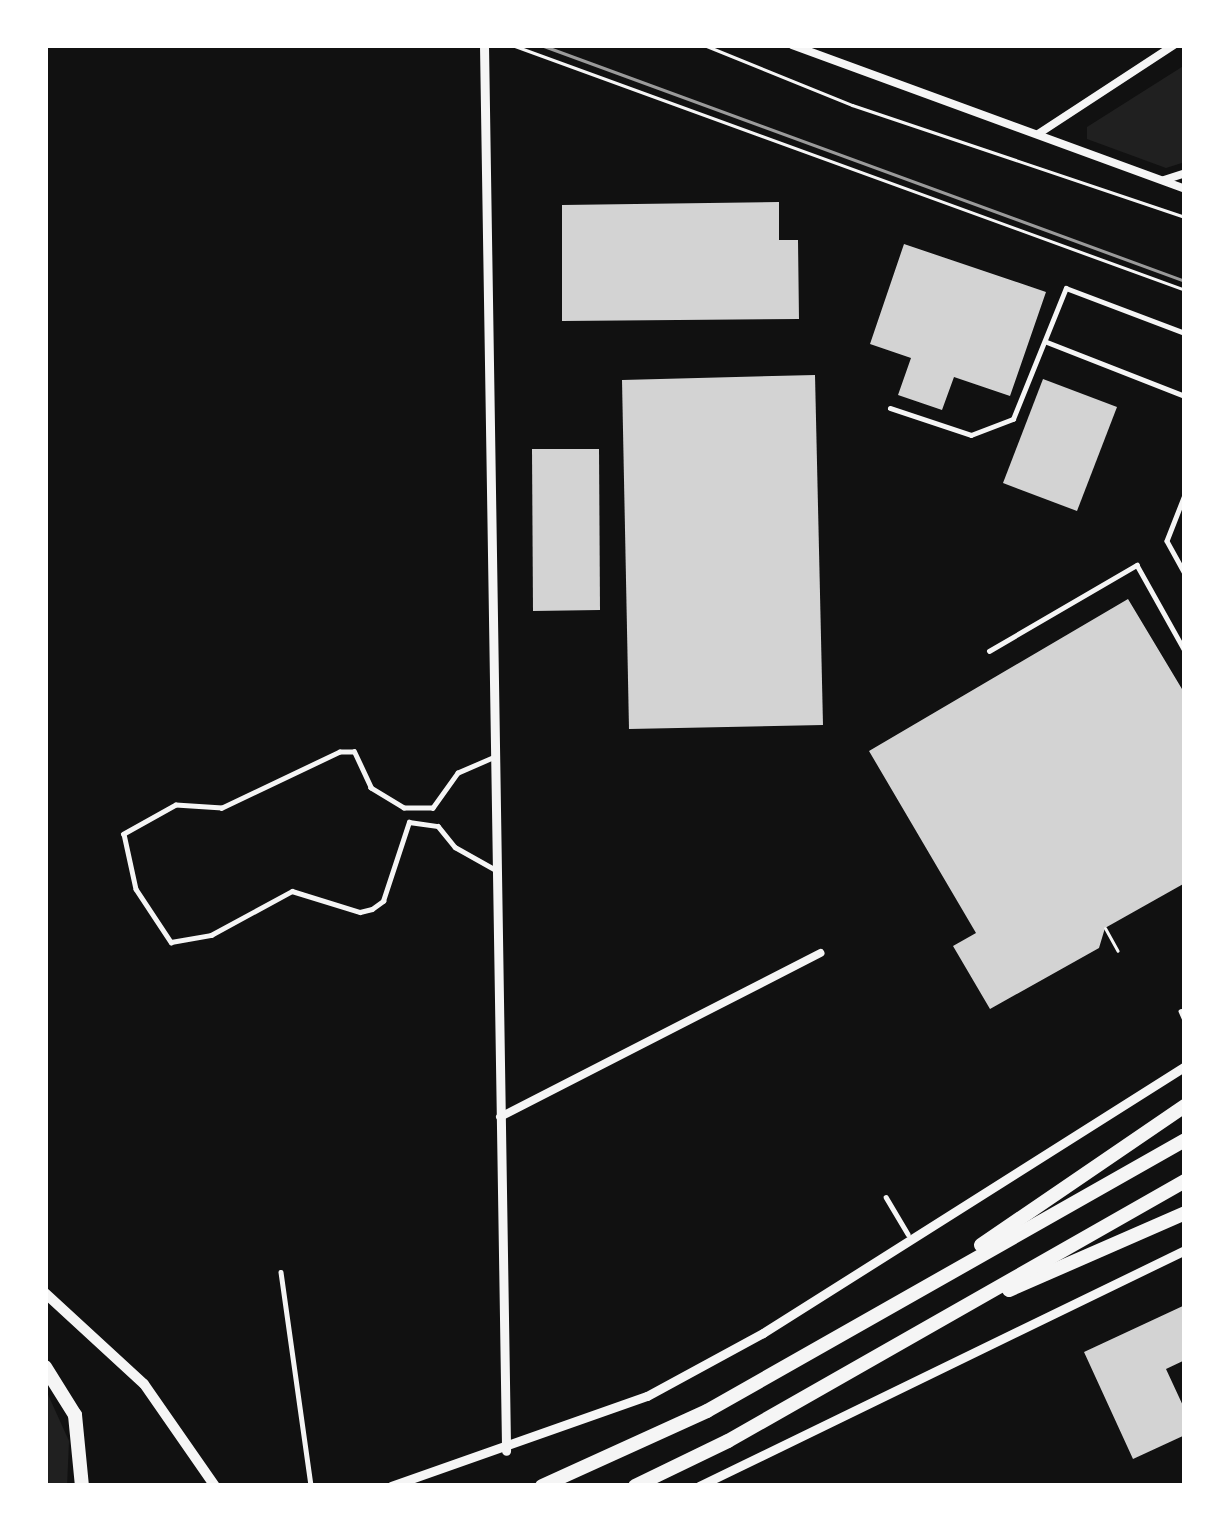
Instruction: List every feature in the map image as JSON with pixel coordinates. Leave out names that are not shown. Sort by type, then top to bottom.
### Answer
[{"type":"highway","points":[[930,1282],[1185,1106]]},
{"type":"highway","points":[[542,1486],[707,1411],[1185,1140]]},
{"type":"highway","points":[[635,1486],[949,1316],[1185,1180]]},
{"type":"highway","points":[[949,1316],[1185,1213]]},
{"type":"highway","points":[[45,1367],[75,1415],[82,1486]]},
{"type":"main road","points":[[45,1293],[130,1367],[215,1486]]},
{"type":"street","points":[[484,45],[506,1451]]},
{"type":"street","points":[[792,45],[1185,189]]},
{"type":"street","points":[[827,58],[832,45]]},
{"type":"street","points":[[1037,135],[1174,45]]},
{"type":"street","points":[[1161,180],[1185,173]]},
{"type":"street","points":[[500,1117],[820,953]]},
{"type":"street","points":[[391,1486],[506,1451],[647,1396],[763,1333],[908,1234],[1185,1066]]},
{"type":"street","points":[[699,1486],[1185,1250]]},
{"type":"lane","points":[[890,408],[970,435],[1013,418],[1066,288],[1185,333]]},
{"type":"lane","points":[[1047,342],[1185,396]]},
{"type":"lane","points":[[1185,495],[1167,541],[1185,573]]},
{"type":"lane","points":[[989,650],[1137,565],[1185,651]]},
{"type":"lane","points":[[495,757],[458,773],[434,808],[404,808],[371,788],[354,752],[340,752],[222,808],[176,805],[124,834],[136,889],[171,941],[211,934],[292,891],[360,912],[372,909],[383,901],[410,822],[438,826],[455,847],[496,870]]},
{"type":"lane","points":[[1180,1011],[1185,1020]]},
{"type":"lane","points":[[886,1197],[908,1234]]},
{"type":"lane","points":[[281,1272],[311,1486]]},
{"type":"path","points":[[512,45],[1185,290]]},
{"type":"path","points":[[704,45],[852,105],[1185,217]]},
{"type":"path","points":[[1105,928],[1118,951]]},
{"type":"shaded area","points":[[1185,65],[1185,162],[1166,168],[1087,139],[1087,127]]},
{"type":"shaded area","points":[[45,1388],[69,1441],[67,1486],[45,1486]]},
{"type":"building","points":[[779,202],[779,240],[798,240],[799,319],[562,321],[562,205]]},
{"type":"building","points":[[904,244],[1046,292],[1010,396],[954,377],[942,410],[898,395],[911,358],[870,344]]},
{"type":"building","points":[[815,375],[823,725],[629,729],[622,380]]},
{"type":"building","points":[[1043,379],[1117,407],[1077,511],[1003,483]]},
{"type":"building","points":[[532,449],[599,449],[600,610],[533,611]]},
{"type":"building","points":[[1128,599],[1185,694],[1185,883],[1105,928],[1099,948],[990,1009],[953,946],[976,933],[869,751]]},
{"type":"building","points":[[1185,1305],[1185,1360],[1166,1369],[1185,1410],[1185,1435],[1133,1459],[1084,1352]]},
{"type":"tram line","points":[[541,45],[1185,281]]}]
